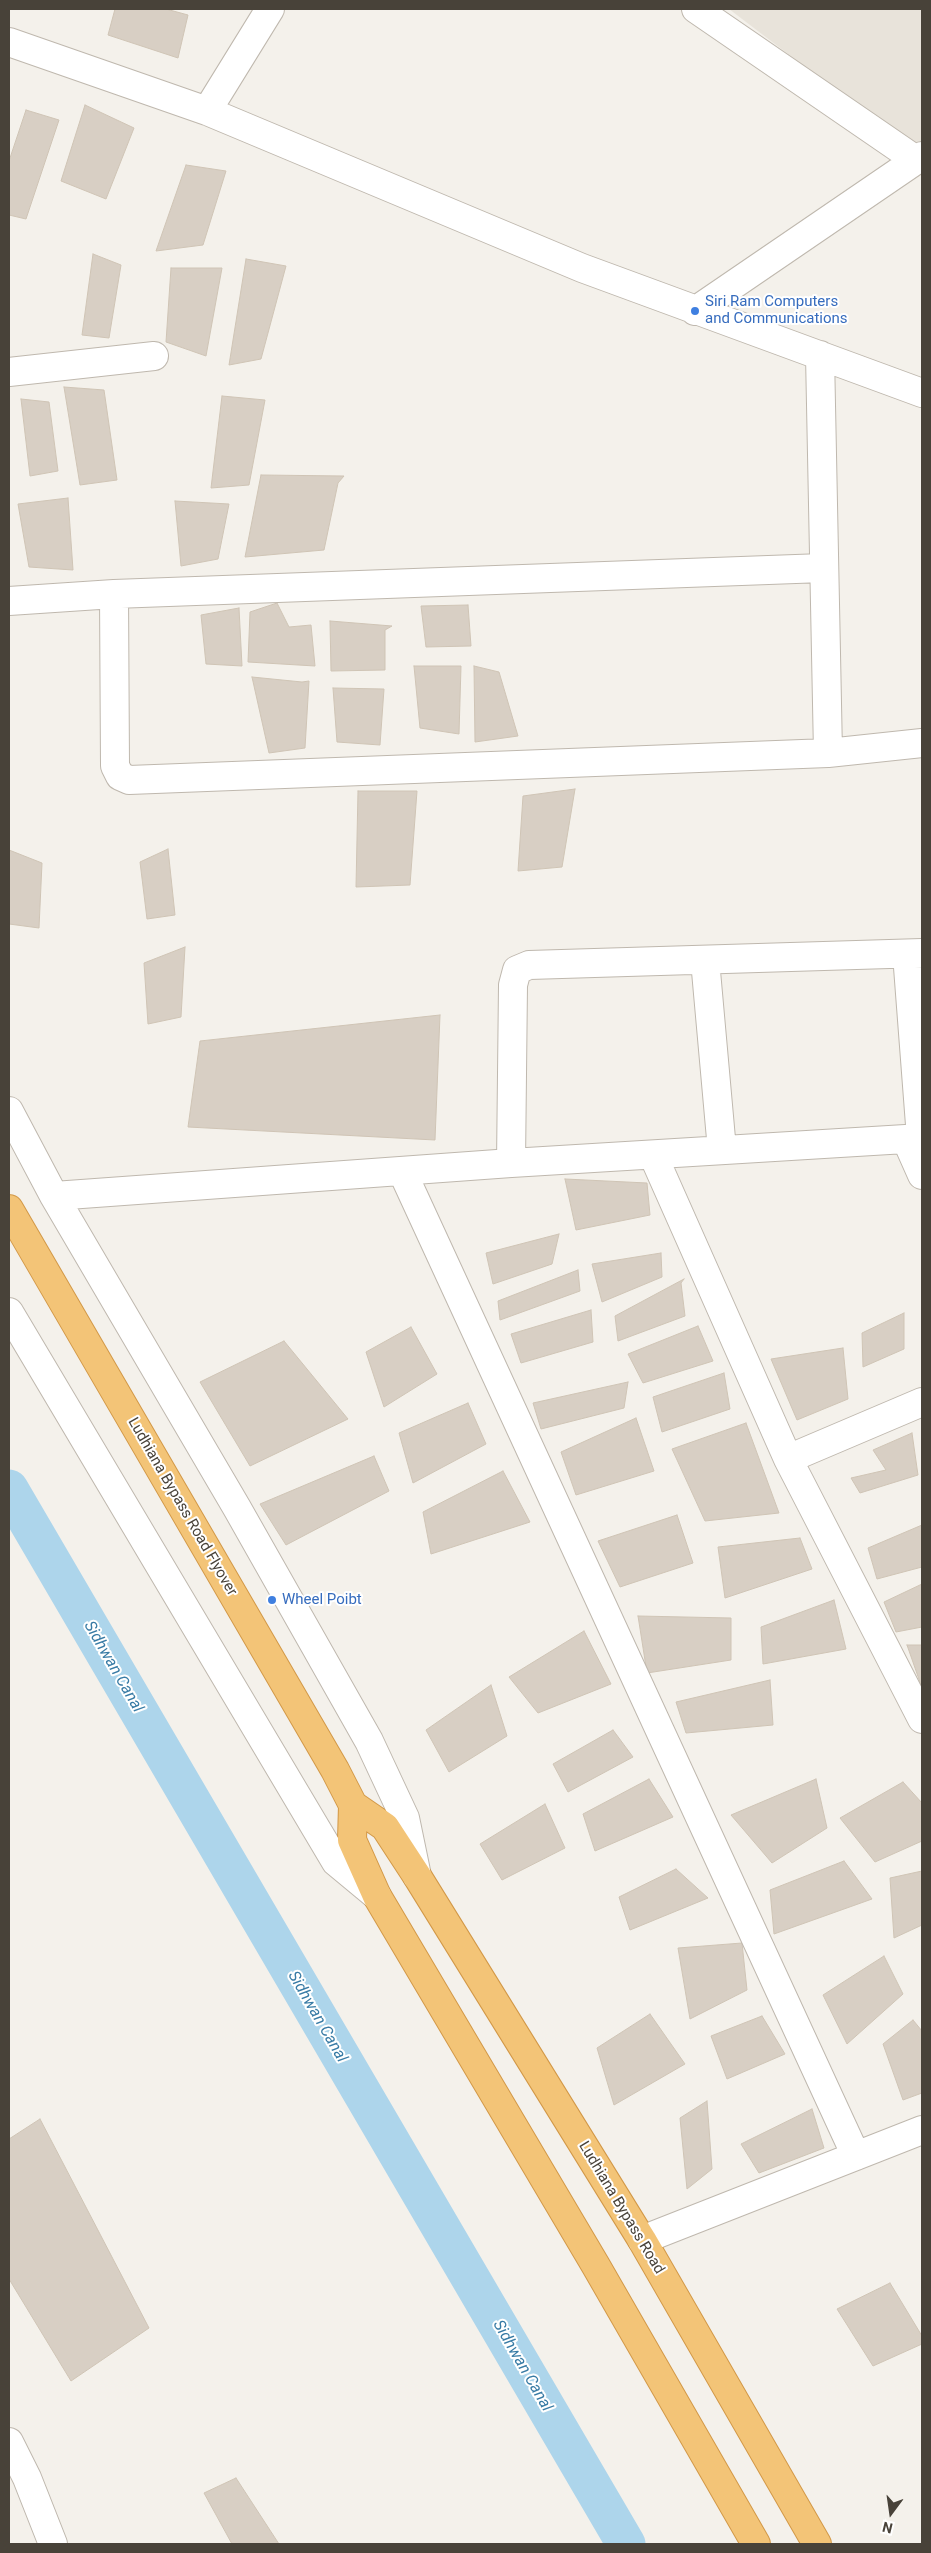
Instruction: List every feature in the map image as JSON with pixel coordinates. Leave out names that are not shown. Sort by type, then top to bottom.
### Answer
[{"type":"highway","name":"Ludhiana Bypass Road Flyover","points":[[9,1209],[335,1770],[353,1805],[385,1827],[417,1876]]},
{"type":"highway","name":"Ludhiana Bypass Road Flyover","points":[[353,1805],[352,1840],[377,1896]]},
{"type":"highway","name":"Ludhiana Bypass Road","points":[[417,1876],[642,2240],[817,2544]]},
{"type":"highway","points":[[377,1896],[596,2266],[756,2544]]},
{"type":"street","points":[[207,110],[270,9]]},
{"type":"street","points":[[695,312],[919,158],[696,9]]},
{"type":"street","points":[[9,42],[207,110],[573,264],[695,312],[820,355],[922,393]]},
{"type":"street","points":[[820,355],[828,753]]},
{"type":"street","points":[[9,372],[154,356]]},
{"type":"street","points":[[9,601],[114,594],[823,568]]},
{"type":"street","points":[[114,594],[115,766],[120,776],[129,780],[828,753],[922,743]]},
{"type":"street","points":[[511,1163],[513,985],[517,970],[529,965],[914,954],[916,1138],[922,1175]]},
{"type":"street","points":[[705,960],[722,1150]]},
{"type":"street","points":[[9,1111],[54,1196],[238,1508],[369,1741],[406,1818],[417,1876]]},
{"type":"street","points":[[54,1196],[511,1163],[916,1138]]},
{"type":"street","points":[[654,1155],[788,1459],[922,1719]]},
{"type":"street","points":[[402,1171],[856,2156]]},
{"type":"street","points":[[9,1312],[336,1862],[377,1896]]},
{"type":"street","points":[[788,1459],[922,1402]]},
{"type":"street","points":[[642,2240],[922,2130]]},
{"type":"street","points":[[9,2442],[27,2478],[53,2544]]},
{"type":"shaded area","points":[[729,9],[922,9],[922,156]]},
{"type":"building","points":[[115,9],[166,9],[188,15],[178,58],[108,35]]},
{"type":"building","points":[[85,105],[134,128],[106,199],[61,181]]},
{"type":"building","points":[[26,110],[59,120],[26,219],[9,215],[9,161]]},
{"type":"building","points":[[186,165],[226,171],[203,245],[156,251]]},
{"type":"building","points":[[93,254],[121,265],[109,338],[82,335]]},
{"type":"building","points":[[246,259],[286,266],[261,359],[229,365]]},
{"type":"building","points":[[171,268],[222,268],[206,356],[166,342]]},
{"type":"building","points":[[64,387],[104,390],[117,480],[80,485]]},
{"type":"building","points":[[222,396],[265,400],[249,485],[211,488]]},
{"type":"building","points":[[21,399],[49,402],[58,471],[30,476]]},
{"type":"building","points":[[261,475],[344,476],[338,483],[324,550],[245,557]]},
{"type":"building","points":[[68,498],[73,570],[29,567],[18,504]]},
{"type":"building","points":[[175,501],[229,504],[218,559],[181,566]]},
{"type":"building","points":[[277,603],[289,627],[311,625],[315,666],[248,662],[250,612]]},
{"type":"building","points":[[468,605],[471,646],[426,647],[421,606]]},
{"type":"building","points":[[239,608],[242,666],[206,664],[201,615]]},
{"type":"building","points":[[330,621],[392,626],[385,630],[385,670],[331,671]]},
{"type":"building","points":[[414,666],[461,666],[459,734],[420,728]]},
{"type":"building","points":[[474,666],[499,672],[518,736],[475,742]]},
{"type":"building","points":[[252,677],[309,681],[305,748],[269,753]]},
{"type":"building","points":[[333,688],[384,689],[380,745],[337,742]]},
{"type":"building","points":[[575,789],[562,867],[518,871],[523,796]]},
{"type":"building","points":[[358,791],[417,791],[410,885],[356,887]]},
{"type":"building","points":[[168,849],[175,915],[147,919],[140,862]]},
{"type":"building","points":[[9,850],[42,863],[39,928],[9,924]]},
{"type":"building","points":[[185,947],[181,1017],[148,1024],[144,963]]},
{"type":"building","points":[[440,1015],[435,1140],[188,1127],[200,1041]]},
{"type":"building","points":[[565,1179],[647,1183],[650,1215],[576,1230]]},
{"type":"building","points":[[559,1234],[552,1264],[493,1284],[486,1253]]},
{"type":"building","points":[[661,1253],[662,1277],[602,1302],[592,1264]]},
{"type":"building","points":[[578,1270],[580,1291],[500,1320],[498,1301]]},
{"type":"building","points":[[684,1279],[681,1283],[685,1316],[618,1341],[615,1316]]},
{"type":"building","points":[[591,1310],[593,1342],[521,1363],[511,1334]]},
{"type":"building","points":[[904,1313],[904,1349],[863,1367],[862,1333]]},
{"type":"building","points":[[698,1326],[713,1361],[643,1383],[628,1354]]},
{"type":"building","points":[[411,1327],[437,1374],[384,1407],[366,1352]]},
{"type":"building","points":[[284,1341],[348,1419],[250,1466],[200,1382]]},
{"type":"building","points":[[843,1348],[848,1399],[797,1420],[771,1359]]},
{"type":"building","points":[[724,1373],[730,1409],[662,1432],[653,1397]]},
{"type":"building","points":[[628,1382],[624,1408],[541,1429],[533,1403]]},
{"type":"building","points":[[468,1403],[486,1444],[413,1483],[399,1433]]},
{"type":"building","points":[[636,1418],[654,1471],[576,1495],[561,1452]]},
{"type":"building","points":[[746,1423],[779,1513],[705,1521],[672,1449]]},
{"type":"building","points":[[912,1433],[918,1475],[860,1493],[851,1478],[886,1470],[873,1450]]},
{"type":"building","points":[[374,1456],[389,1491],[286,1545],[260,1504]]},
{"type":"building","points":[[503,1471],[530,1522],[431,1554],[423,1512]]},
{"type":"building","points":[[677,1515],[693,1563],[620,1587],[598,1541]]},
{"type":"building","points":[[922,1525],[922,1567],[877,1579],[868,1548]]},
{"type":"building","points":[[800,1538],[812,1569],[725,1598],[718,1547]]},
{"type":"building","points":[[922,1584],[922,1627],[896,1632],[884,1602]]},
{"type":"building","points":[[834,1600],[846,1649],[763,1664],[761,1627]]},
{"type":"building","points":[[638,1616],[731,1618],[731,1660],[647,1673]]},
{"type":"building","points":[[584,1631],[611,1684],[538,1713],[509,1677]]},
{"type":"building","points":[[907,1645],[922,1645],[922,1688]]},
{"type":"building","points":[[770,1680],[773,1725],[686,1733],[676,1702]]},
{"type":"building","points":[[491,1685],[507,1736],[449,1772],[426,1730]]},
{"type":"building","points":[[613,1730],[633,1757],[568,1792],[553,1764]]},
{"type":"building","points":[[649,1779],[673,1817],[595,1851],[583,1814]]},
{"type":"building","points":[[816,1779],[827,1828],[772,1863],[731,1815]]},
{"type":"building","points":[[903,1782],[922,1803],[922,1841],[875,1862],[840,1818]]},
{"type":"building","points":[[545,1804],[565,1848],[502,1880],[480,1844]]},
{"type":"building","points":[[844,1861],[872,1899],[774,1934],[770,1890]]},
{"type":"building","points":[[676,1869],[708,1898],[630,1930],[619,1897]]},
{"type":"building","points":[[922,1871],[922,1925],[894,1938],[890,1878]]},
{"type":"building","points":[[742,1943],[747,1990],[690,2019],[678,1948]]},
{"type":"building","points":[[884,1956],[903,1994],[847,2044],[823,1995]]},
{"type":"building","points":[[650,2014],[685,2064],[614,2105],[597,2048]]},
{"type":"building","points":[[762,2016],[785,2054],[727,2079],[711,2036]]},
{"type":"building","points":[[913,2020],[922,2031],[922,2093],[903,2100],[883,2044]]},
{"type":"building","points":[[707,2101],[712,2169],[687,2189],[680,2118]]},
{"type":"building","points":[[812,2109],[824,2148],[759,2173],[741,2144]]},
{"type":"building","points":[[40,2119],[149,2328],[71,2381],[9,2279],[9,2139]]},
{"type":"building","points":[[890,2283],[922,2336],[922,2344],[873,2366],[837,2309]]},
{"type":"building","points":[[236,2478],[279,2544],[232,2544],[204,2493]]},
{"type":"waterway","name":"Sidhwan Canal","points":[[9,1489],[626,2544]]},
{"type":"place","name":"Siri Ram Computers and Communications","points":[[695,311]]},
{"type":"place","name":"Wheel Poibt","points":[[272,1600]]}]
